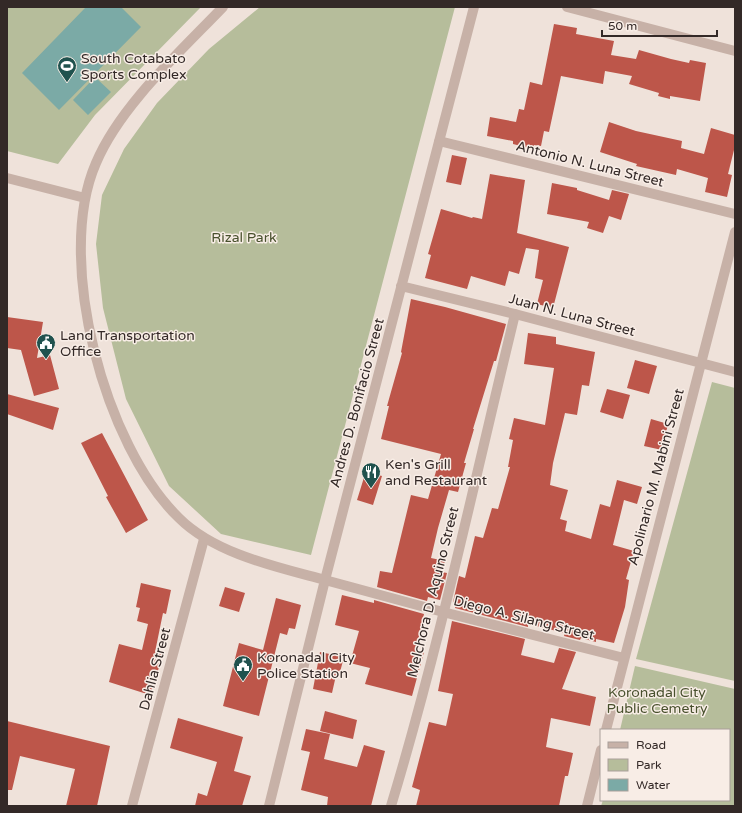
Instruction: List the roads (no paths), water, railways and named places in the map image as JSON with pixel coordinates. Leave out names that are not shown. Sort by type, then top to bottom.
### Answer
[{"type":"street","name":"Diego A. Silang Street","points":[[223,7],[146,89],[116,127],[96,162],[84,198],[80,241],[83,290],[94,349],[116,419],[135,459],[157,493],[179,519],[204,539],[246,556],[325,580],[624,658]]},
{"type":"street","name":"Andres D. Bonifacio Street","points":[[269,806],[325,580],[474,7]]},
{"type":"street","points":[[568,7],[735,51]]},
{"type":"street","name":"Antonio N. Luna Street","points":[[439,141],[735,214]]},
{"type":"street","points":[[7,178],[84,198]]},
{"type":"street","name":"Apolinario M. Mabini Street","points":[[606,729],[735,232]]},
{"type":"street","name":"Juan N. Luna Street","points":[[401,286],[735,372]]},
{"type":"street","name":"Melchora D. Aquino Street","points":[[391,806],[408,748],[443,612],[514,314]]},
{"type":"street","name":"Dahlia Street","points":[[132,806],[204,539]]},
{"type":"street","points":[[587,806],[600,754]]},
{"type":"water","points":[[86,7],[121,7],[141,27],[59,110],[22,73]]},
{"type":"water","points":[[95,77],[111,92],[88,115],[73,100]]},
{"type":"place","name":"South Cotabato Sports Complex","points":[[67,83]]},
{"type":"place","name":"Land Transportation Office","points":[[46,360]]},
{"type":"place","name":"Ken's Grill and Restaurant","points":[[371,489]]},
{"type":"place","name":"Koronadal City Police Station","points":[[243,682]]},
{"type":"park label","name":"Rizal Park","points":[[244,237]]},
{"type":"park label","name":"Koronadal City Public Cemetry","points":[[657,700]]}]
